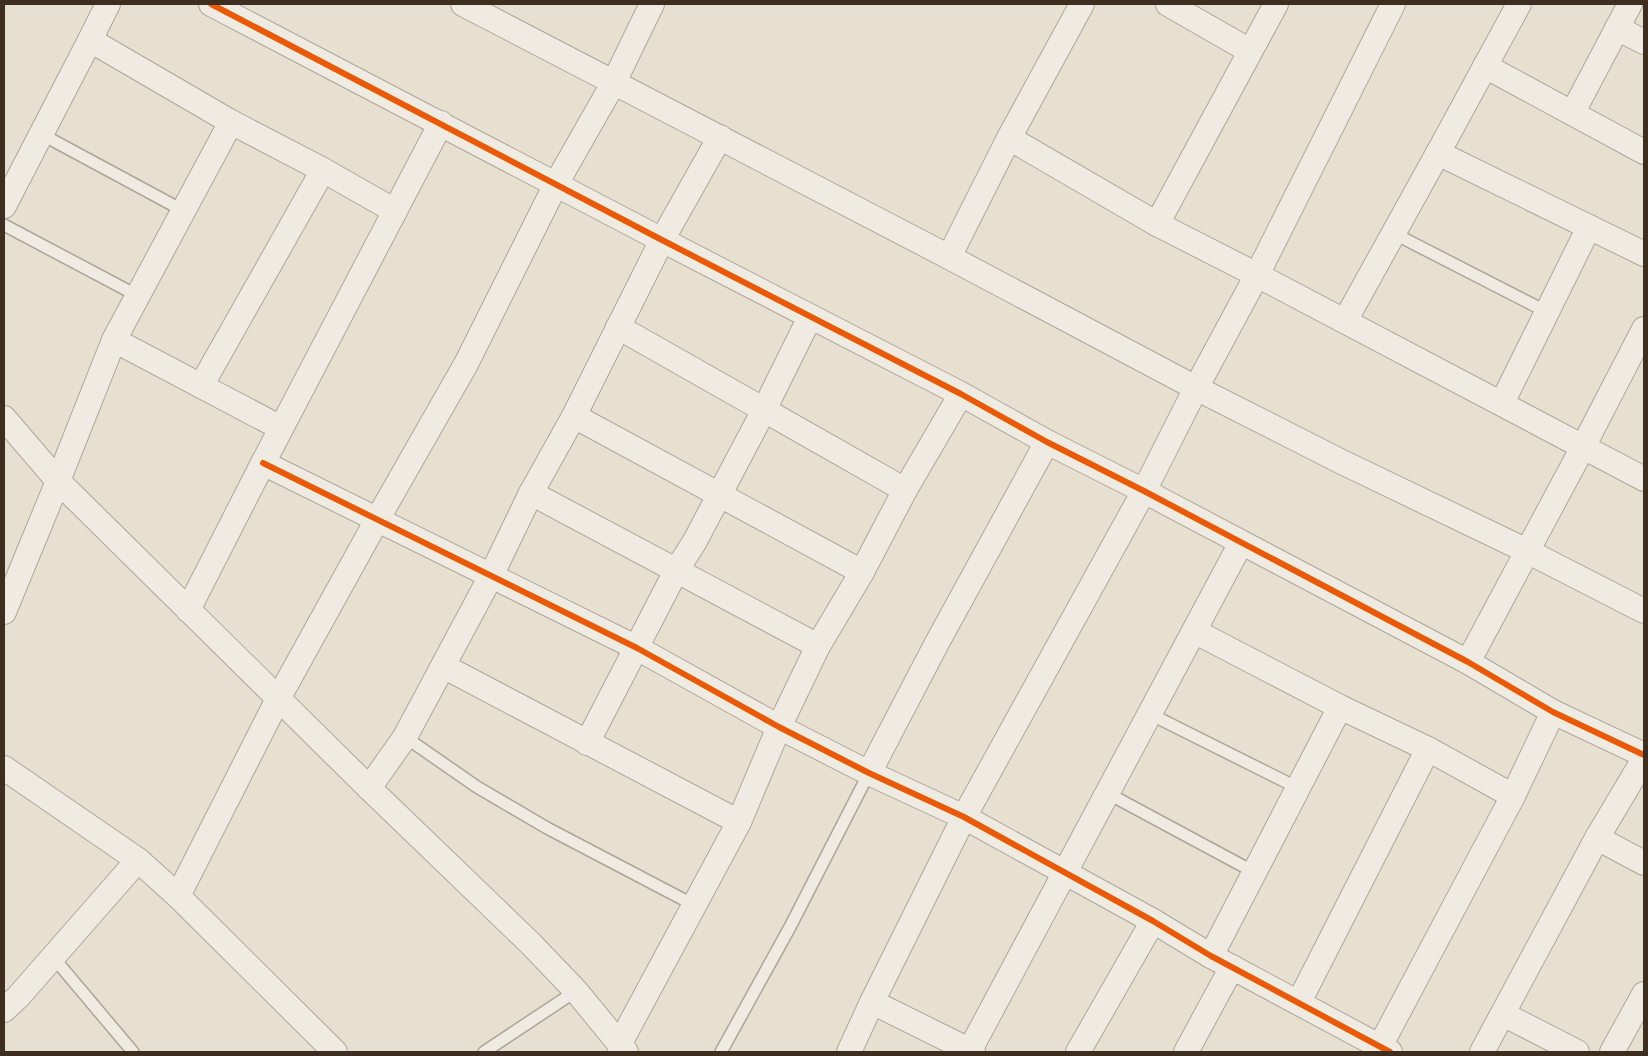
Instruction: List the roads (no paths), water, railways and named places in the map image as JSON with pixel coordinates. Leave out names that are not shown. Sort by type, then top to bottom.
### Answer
[{"type":"street","points":[[4,206],[108,4]]},
{"type":"street","points":[[211,4],[961,394],[1047,442],[1468,662],[1553,712],[1644,757],[1597,838],[1482,1052]]},
{"type":"street","points":[[463,4],[1196,388],[1342,462],[1527,550],[1644,611]]},
{"type":"street","points":[[178,896],[278,699],[466,364],[556,184],[614,82],[652,4]]},
{"type":"street","points":[[949,257],[1008,138],[1082,4]]},
{"type":"street","points":[[1168,4],[1250,51]]},
{"type":"street","points":[[1157,224],[1276,4]]},
{"type":"street","points":[[848,1052],[964,817],[1144,491],[1393,4]]},
{"type":"street","points":[[1345,321],[1519,4]]},
{"type":"street","points":[[1574,112],[1630,4]]},
{"type":"street","points":[[1617,28],[1644,42]]},
{"type":"street","points":[[90,40],[231,122],[323,170],[395,211]]},
{"type":"street","points":[[1486,66],[1574,112],[1644,152]]},
{"type":"street","points":[[4,612],[114,340],[231,122]]},
{"type":"street","points":[[188,610],[262,463],[441,123]]},
{"type":"street","points":[[369,788],[405,737],[491,576],[531,493],[574,416],[662,240],[720,137]]},
{"type":"street","points":[[1008,138],[1157,224],[1644,479]]},
{"type":"street","points":[[1438,153],[1644,254]]},
{"type":"street","points":[[201,386],[323,170]]},
{"type":"street","points":[[1502,404],[1589,227]]},
{"type":"street","points":[[587,742],[676,571],[695,540],[764,410],[810,317]]},
{"type":"street","points":[[618,327],[905,490]]},
{"type":"street","points":[[1468,662],[1644,329]]},
{"type":"street","points":[[114,340],[281,428]]},
{"type":"street","points":[[4,418],[58,482],[369,788],[531,944],[576,991],[622,1048],[694,905],[739,822],[779,727],[818,646],[862,572],[905,490],[961,394]]},
{"type":"street","points":[[574,416],[720,493],[862,572]]},
{"type":"street","points":[[869,773],[938,641],[1047,442]]},
{"type":"street","points":[[262,463],[637,648],[779,727],[869,773],[964,817],[1383,1050],[1513,796],[1553,712]]},
{"type":"street","points":[[531,493],[818,646]]},
{"type":"street","points":[[872,1002],[972,1051],[1241,543]]},
{"type":"street","points":[[1194,632],[1340,707],[1428,749],[1513,796]]},
{"type":"street","points":[[442,666],[739,822]]},
{"type":"street","points":[[1211,956],[1340,707]]},
{"type":"street","points":[[1298,1002],[1428,749]]},
{"type":"street","points":[[4,768],[138,860],[178,896],[335,1052]]},
{"type":"street","points":[[1597,838],[1644,863]]},
{"type":"street","points":[[4,1010],[53,958],[138,860]]},
{"type":"street","points":[[1078,1052],[1153,921]]},
{"type":"street","points":[[1186,1052],[1232,967]]},
{"type":"street","points":[[1612,1052],[1644,994]]},
{"type":"street","points":[[1503,1014],[1577,1052]]},
{"type":"lane","points":[[41,134],[184,211]]},
{"type":"lane","points":[[4,225],[138,296]]},
{"type":"lane","points":[[1393,233],[1547,312]]},
{"type":"lane","points":[[1150,714],[1298,788]]},
{"type":"lane","points":[[405,737],[476,787],[547,828],[694,905]]},
{"type":"lane","points":[[721,1052],[790,927],[869,773]]},
{"type":"lane","points":[[1107,793],[1254,872]]},
{"type":"lane","points":[[53,958],[133,1052]]},
{"type":"lane","points":[[484,1052],[576,991]]}]
